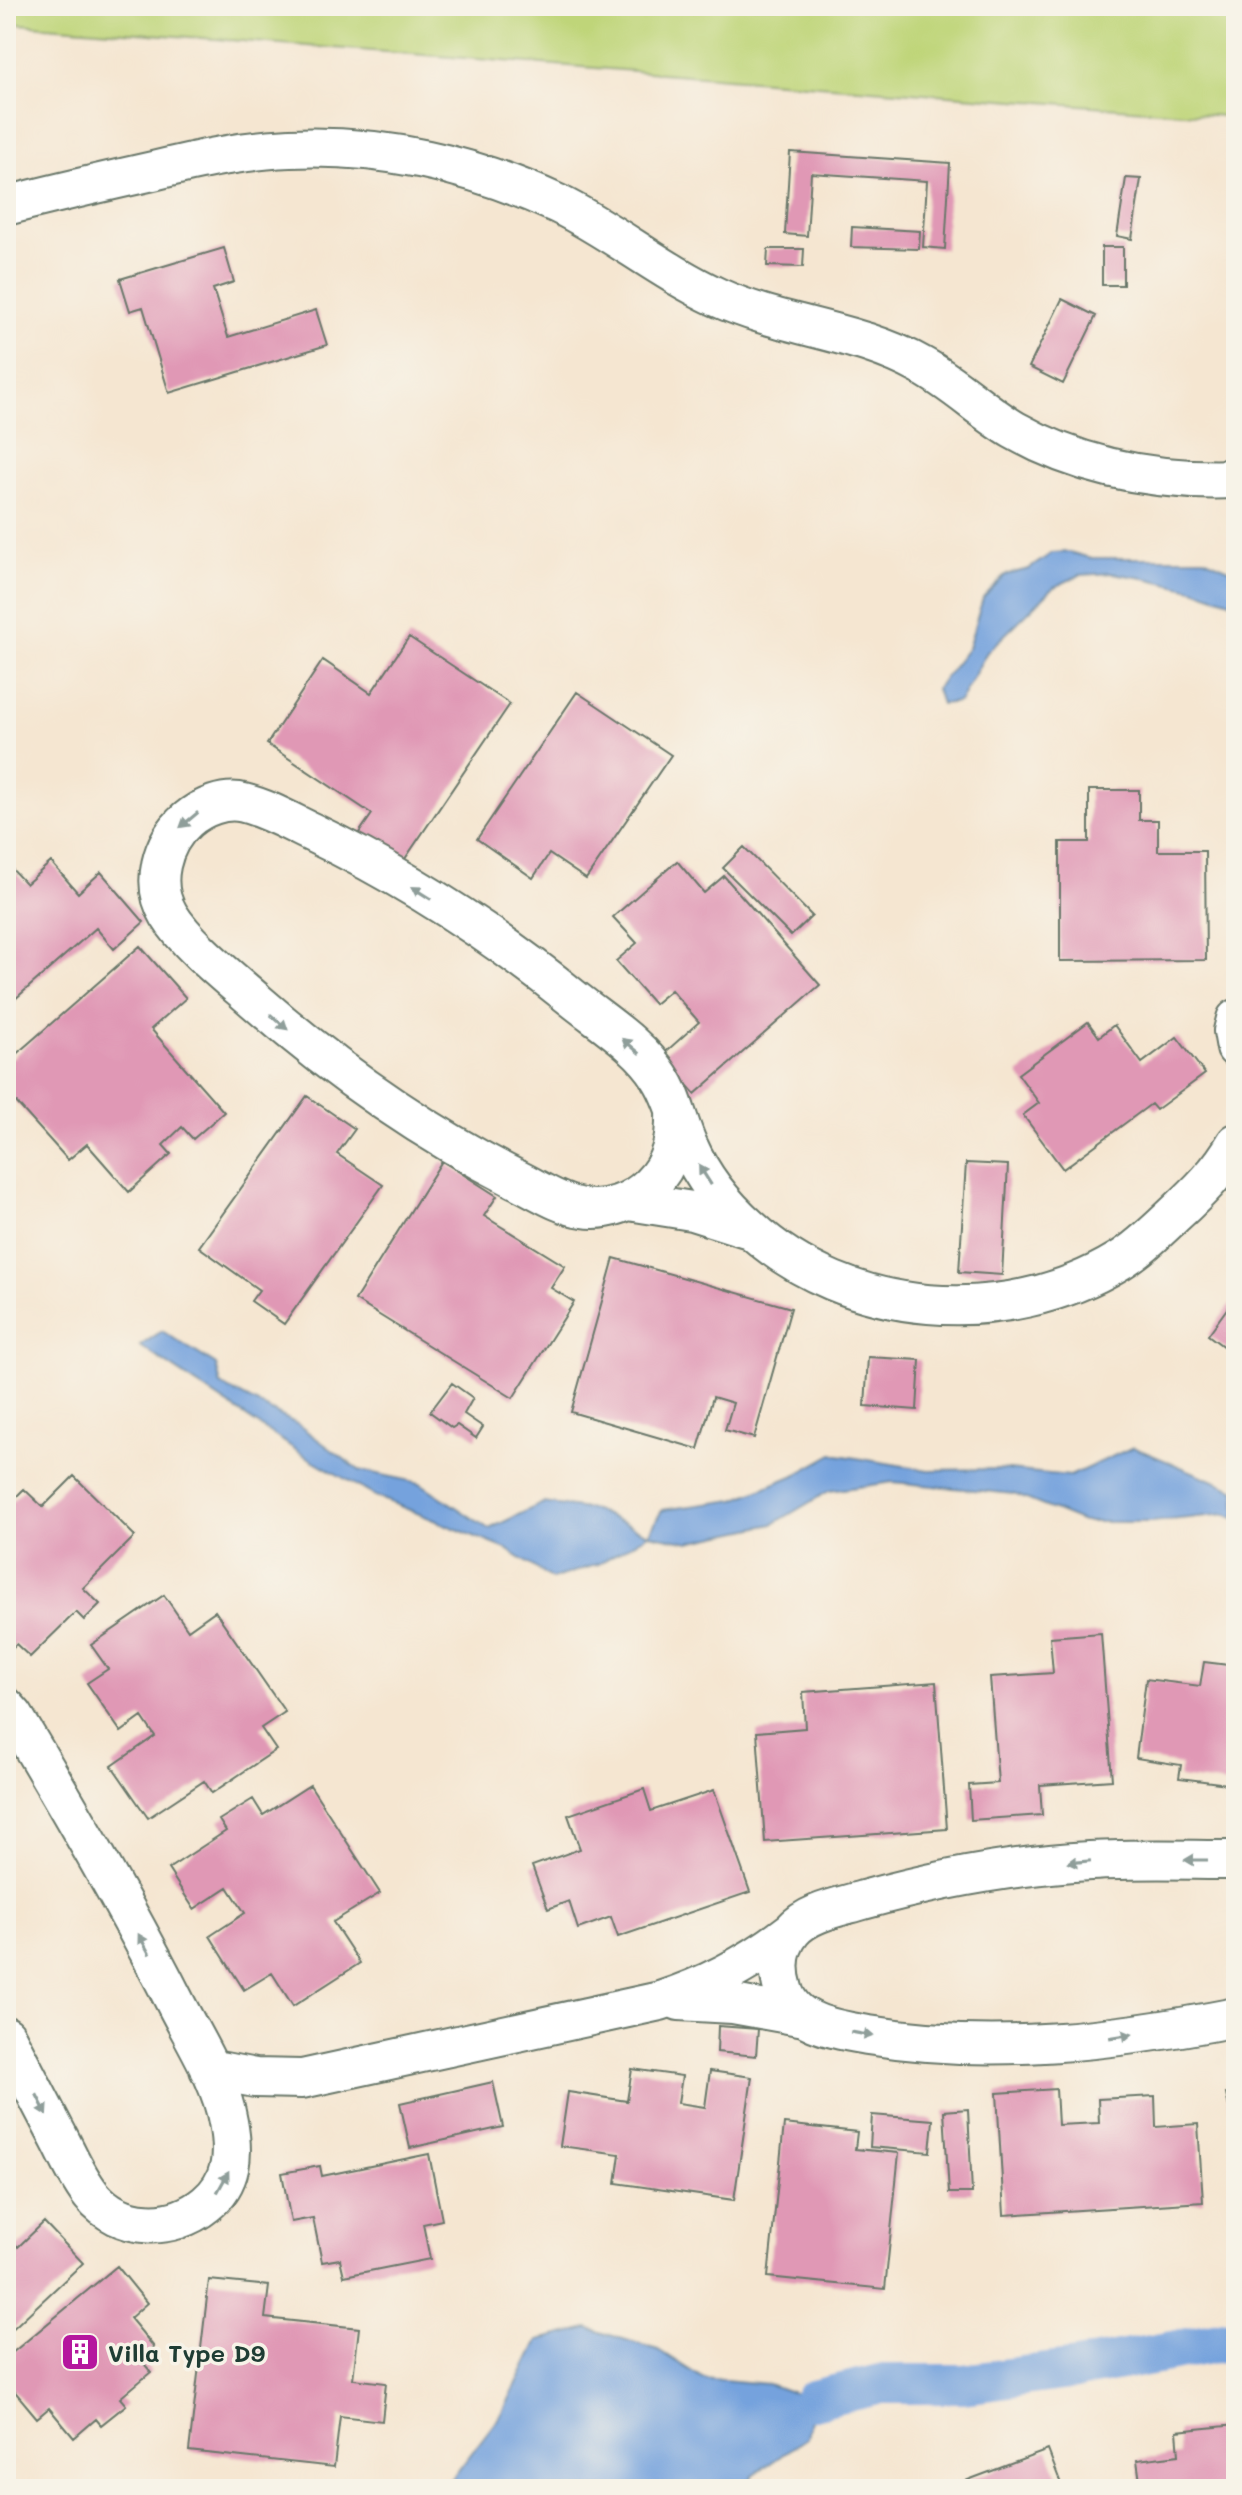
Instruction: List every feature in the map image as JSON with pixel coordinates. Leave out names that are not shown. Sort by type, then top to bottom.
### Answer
[{"type":"street","points":[[6,206],[191,162],[247,152],[330,148],[421,158],[505,182],[561,206],[687,283],[731,303],[776,319],[857,338],[891,351],[923,366],[1013,429],[1048,447],[1085,461],[1161,479],[1236,479]]},
{"type":"street","points":[[675,1109],[676,1130],[672,1152],[648,1188],[629,1201],[605,1208],[581,1208],[558,1200],[489,1165],[357,1082],[295,1035],[181,931],[166,910],[160,885],[161,860],[171,836],[189,818],[211,805],[236,801],[260,808],[390,873],[514,953],[652,1066],[662,1079],[675,1109],[687,1143],[704,1176],[726,1205],[752,1231],[795,1264],[846,1288],[901,1302],[958,1306],[1014,1300],[1069,1285],[1120,1260],[1221,1178],[1236,1143]]},
{"type":"street","points":[[1236,1019],[1233,1031],[1236,1048]]},
{"type":"street","points":[[629,1201],[692,1211],[752,1231]]},
{"type":"street","points":[[6,1707],[82,1830],[159,1969],[223,2101],[230,2135],[231,2167],[213,2198],[184,2218],[150,2224],[119,2217],[93,2198],[6,2036]]},
{"type":"street","points":[[209,2069],[255,2078],[302,2079],[660,2001],[730,1973],[762,1954],[810,1917],[893,1892],[1024,1868],[1090,1861],[1236,1860]]},
{"type":"street","points":[[792,1931],[781,1951],[778,1973],[784,1995],[805,2017]]},
{"type":"street","points":[[660,2001],[733,2004],[805,2017],[835,2029],[900,2040],[966,2045],[1033,2045],[1099,2039],[1236,2017]]},
{"type":"street","points":[[230,2135],[262,2102],[302,2079]]},
{"type":"green space","points":[[6,6],[1236,6],[1236,117],[6,23]]},
{"type":"water","points":[[1069,552],[1090,558],[1204,558],[1236,572],[1236,603],[1149,579],[1112,573],[1080,575],[1054,587],[987,652],[959,702],[941,704],[936,689],[968,648],[983,598],[1005,575],[1029,569],[1052,553]]},
{"type":"water","points":[[162,1331],[216,1365],[221,1385],[297,1424],[359,1470],[420,1483],[489,1529],[543,1503],[594,1510],[649,1534],[598,1564],[552,1579],[506,1549],[375,1496],[302,1454],[140,1346]]},
{"type":"water","points":[[1133,1447],[1236,1490],[1236,1519],[1226,1514],[1151,1522],[1083,1522],[1014,1494],[893,1482],[829,1491],[773,1524],[689,1542],[649,1534],[662,1510],[735,1500],[797,1474],[833,1454],[928,1470],[998,1469],[1070,1476]]},
{"type":"water","points":[[588,2328],[658,2350],[702,2378],[768,2384],[813,2400],[807,2438],[753,2475],[744,2489],[444,2489],[503,2412],[538,2340]]},
{"type":"building","points":[[790,152],[950,163],[945,249],[923,247],[927,181],[811,173],[807,236],[785,234]]},
{"type":"building","points":[[1126,178],[1141,179],[1132,239],[1117,236]]},
{"type":"building","points":[[852,227],[920,231],[919,249],[851,247]]},
{"type":"building","points":[[1102,247],[1123,247],[1123,285],[1102,285]]},
{"type":"building","points":[[224,248],[234,282],[213,289],[228,337],[316,310],[327,345],[169,393],[143,307],[130,311],[120,279]]},
{"type":"building","points":[[768,249],[804,249],[803,267],[767,266]]},
{"type":"building","points":[[1062,299],[1096,316],[1063,384],[1029,367]]},
{"type":"building","points":[[409,637],[510,704],[396,872],[352,843],[372,814],[267,744],[323,660],[371,693]]},
{"type":"building","points":[[577,692],[671,755],[586,879],[549,854],[533,878],[477,839]]},
{"type":"building","points":[[1089,790],[1139,790],[1139,820],[1158,820],[1158,851],[1205,851],[1206,960],[1060,961],[1060,842],[1089,842]]},
{"type":"building","points":[[744,847],[812,916],[791,936],[723,868]]},
{"type":"building","points":[[677,861],[704,893],[724,876],[820,985],[695,1094],[661,1056],[699,1022],[671,990],[654,1004],[616,961],[637,943],[613,917]]},
{"type":"building","points":[[51,862],[78,893],[101,872],[144,922],[114,949],[96,928],[6,1007],[6,870],[10,867],[26,884]]},
{"type":"building","points":[[140,946],[186,998],[151,1029],[224,1112],[193,1139],[182,1127],[163,1145],[171,1154],[129,1192],[87,1144],[68,1160],[6,1091],[6,1063]]},
{"type":"building","points":[[1088,1022],[1099,1037],[1114,1025],[1142,1063],[1177,1037],[1205,1074],[1156,1110],[1151,1104],[1063,1169],[1023,1115],[1039,1103],[1018,1074]]},
{"type":"building","points":[[307,1096],[355,1129],[337,1154],[383,1185],[284,1324],[251,1301],[259,1290],[199,1247]]},
{"type":"building","points":[[442,1161],[497,1196],[484,1216],[565,1266],[551,1288],[574,1302],[513,1398],[355,1300]]},
{"type":"building","points":[[966,1163],[1008,1165],[1002,1275],[959,1272]]},
{"type":"building","points":[[614,1258],[791,1308],[754,1438],[725,1430],[733,1403],[713,1397],[698,1449],[571,1412]]},
{"type":"building","points":[[1236,1296],[1236,1356],[1208,1335]]},
{"type":"building","points":[[868,1357],[920,1360],[917,1410],[865,1406]]},
{"type":"building","points":[[452,1383],[473,1398],[464,1414],[483,1427],[476,1438],[457,1425],[452,1428],[430,1412]]},
{"type":"building","points":[[74,1476],[135,1536],[83,1588],[100,1604],[84,1620],[76,1612],[30,1657],[16,1644],[6,1654],[6,1500],[10,1503],[24,1489],[43,1507]]},
{"type":"building","points":[[164,1595],[188,1630],[215,1611],[285,1712],[261,1728],[276,1750],[212,1793],[204,1781],[148,1818],[112,1766],[155,1736],[142,1717],[121,1732],[87,1683],[108,1669],[91,1645]]},
{"type":"building","points":[[1101,1633],[1112,1780],[1040,1785],[1042,1815],[971,1820],[969,1785],[998,1783],[990,1677],[1053,1673],[1050,1637]]},
{"type":"building","points":[[1204,1662],[1236,1666],[1236,1785],[1179,1778],[1181,1765],[1136,1758],[1146,1679],[1200,1686]]},
{"type":"building","points":[[936,1682],[947,1829],[765,1842],[757,1732],[805,1728],[803,1692]]},
{"type":"building","points":[[310,1785],[380,1893],[333,1922],[360,1963],[293,2006],[272,1973],[244,1990],[210,1936],[245,1913],[228,1887],[194,1909],[168,1869],[226,1831],[219,1820],[253,1799],[263,1815]]},
{"type":"building","points":[[644,1789],[651,1811],[714,1790],[750,1892],[618,1937],[611,1917],[578,1929],[569,1901],[548,1909],[532,1866],[580,1849],[568,1815]]},
{"type":"building","points":[[718,2026],[758,2029],[756,2056],[717,2052]]},
{"type":"building","points":[[632,2069],[682,2076],[678,2103],[705,2107],[710,2071],[752,2077],[734,2200],[616,2183],[620,2154],[560,2146],[568,2092],[627,2101]]},
{"type":"building","points":[[493,2082],[503,2127],[410,2148],[400,2103]]},
{"type":"building","points":[[1056,2089],[1058,2125],[1099,2123],[1098,2099],[1155,2096],[1156,2127],[1198,2124],[1203,2202],[1004,2215],[997,2093]]},
{"type":"building","points":[[1236,2092],[1236,2124],[1233,2124],[1226,2094]]},
{"type":"building","points":[[968,2109],[972,2193],[949,2193],[944,2111]]},
{"type":"building","points":[[872,2115],[933,2120],[930,2152],[870,2147]]},
{"type":"building","points":[[784,2124],[857,2132],[855,2149],[899,2153],[885,2289],[768,2277]]},
{"type":"building","points":[[429,2154],[442,2220],[423,2224],[430,2259],[344,2276],[340,2259],[322,2262],[313,2218],[291,2222],[282,2173],[320,2166],[322,2176]]},
{"type":"building","points":[[44,2222],[83,2263],[6,2335],[6,2243],[10,2239],[18,2247]]},
{"type":"building","name":"Villa Type D9","points":[[117,2266],[147,2303],[130,2318],[154,2347],[140,2359],[151,2372],[120,2398],[126,2405],[101,2425],[96,2419],[74,2438],[49,2408],[37,2418],[6,2381],[6,2358]]},
{"type":"building","points":[[209,2280],[269,2286],[265,2318],[359,2328],[353,2379],[386,2383],[382,2421],[340,2416],[334,2467],[189,2451]]},
{"type":"building","points":[[1236,2425],[1236,2489],[1141,2489],[1137,2460],[1179,2455],[1177,2431]]},
{"type":"building","points":[[1048,2450],[1063,2489],[944,2489]]},
{"type":"waterway","points":[[813,2400],[881,2384],[963,2384],[1077,2369],[1236,2339]]},
{"type":"place","name":"Villa Type D9","points":[[80,2352]]}]
